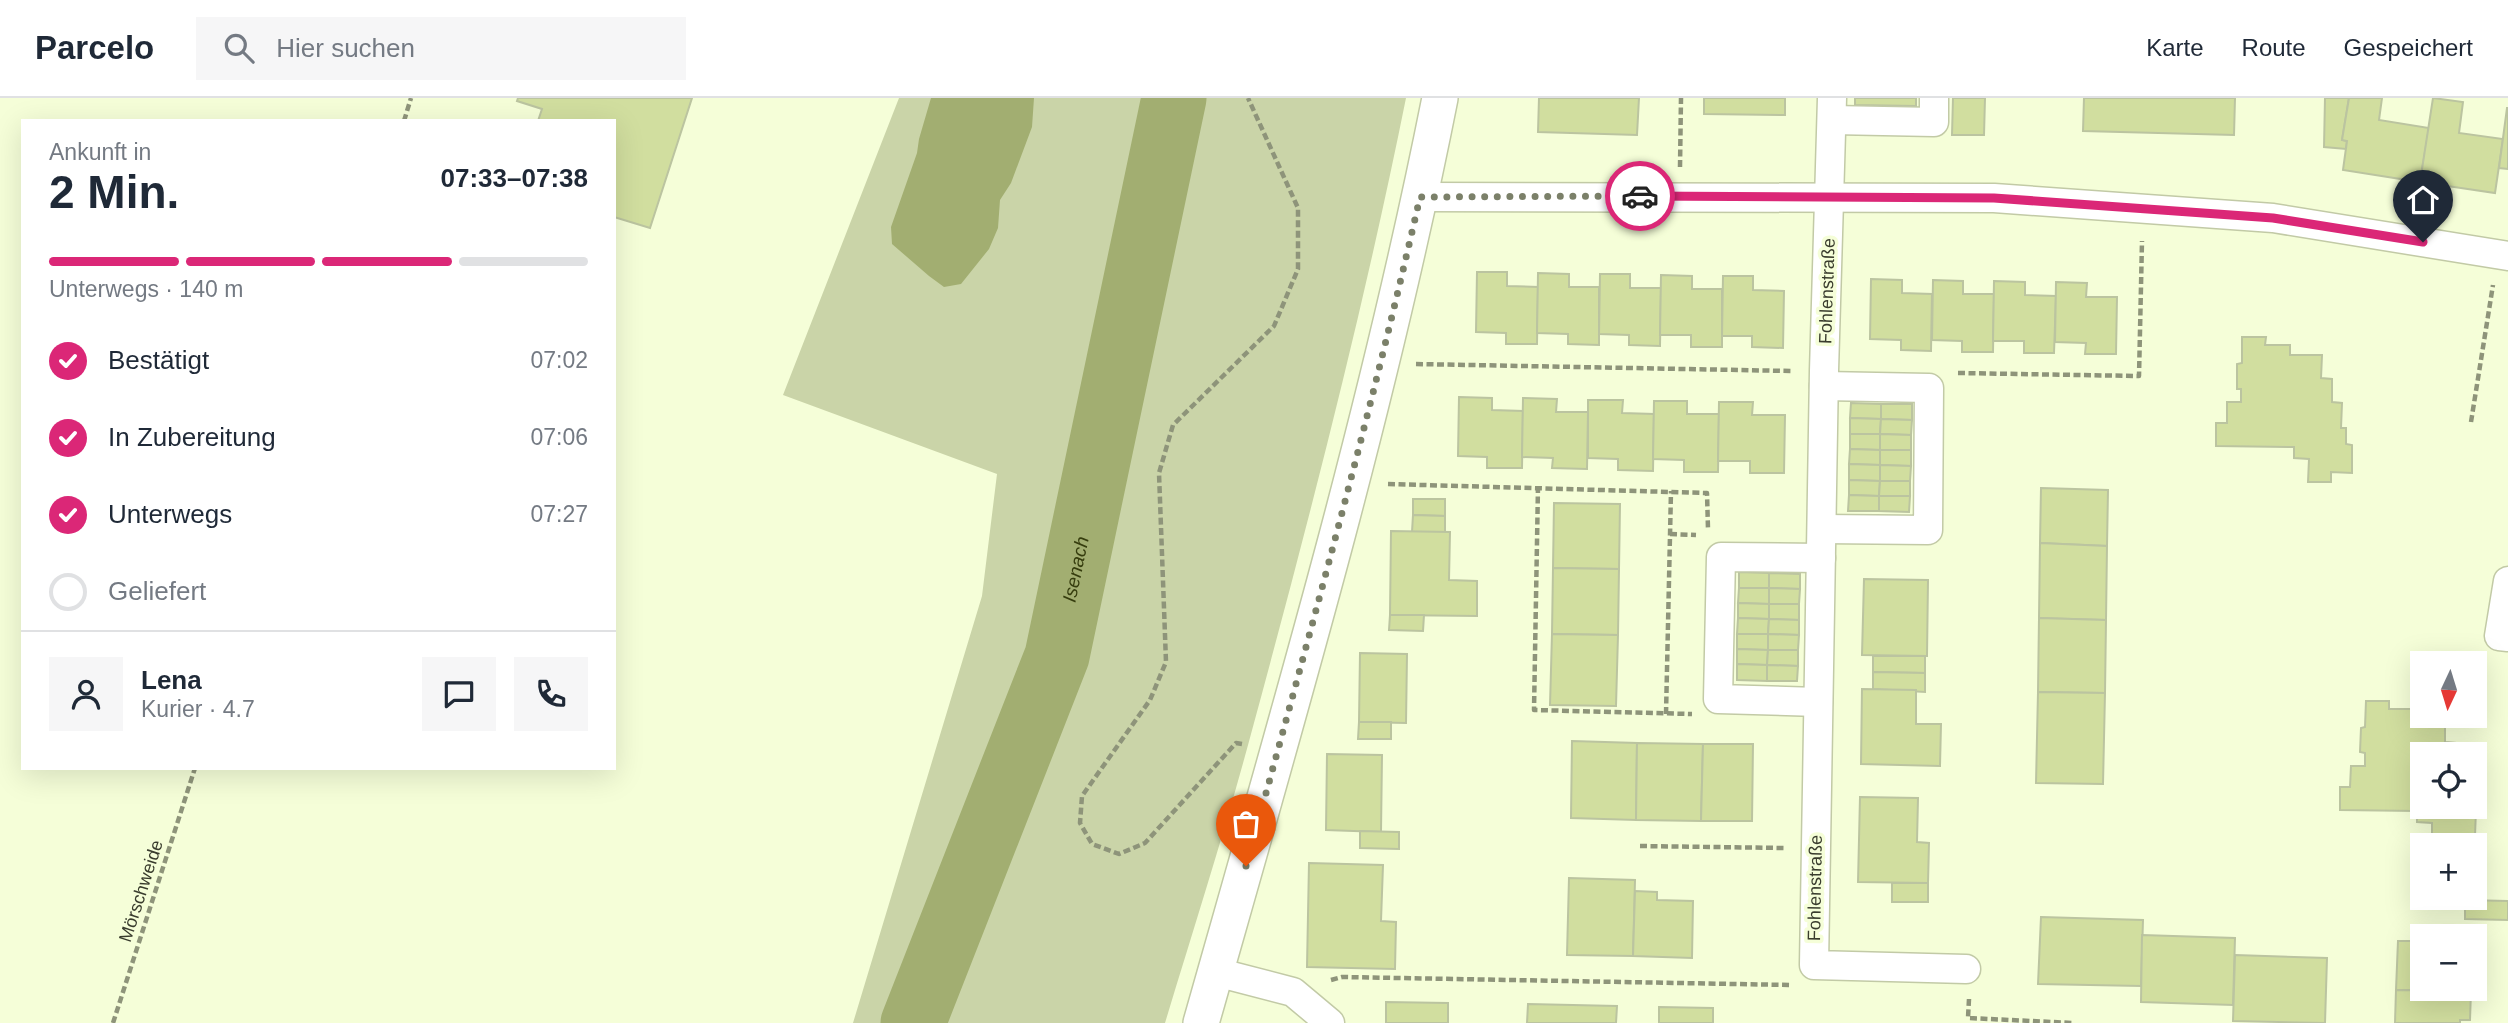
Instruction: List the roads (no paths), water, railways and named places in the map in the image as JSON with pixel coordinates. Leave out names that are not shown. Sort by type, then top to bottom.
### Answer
[{"type":"street","points":[[1201,1023],[1313,628],[1351,483],[1382,363],[1440,98]]},
{"type":"street","points":[[1832,109],[1934,122],[1934,98]]},
{"type":"street","name":"Fohlenstraße","points":[[1832,109],[1824,386],[1814,965],[1966,969]]},
{"type":"street","points":[[1420,197],[1994,198],[2273,218],[2503,255]]},
{"type":"street","points":[[1822,529],[1928,530],[1929,388],[1824,386]]},
{"type":"street","points":[[1818,702],[1718,699],[1721,558],[1821,558]]},
{"type":"street","points":[[2508,580],[2499,636],[2508,637]]},
{"type":"street","points":[[1216,972],[1293,992],[1330,1023]]},
{"type":"waterway","name":"Isenach","points":[[913,1023],[1057,656],[1174,98]]}]
